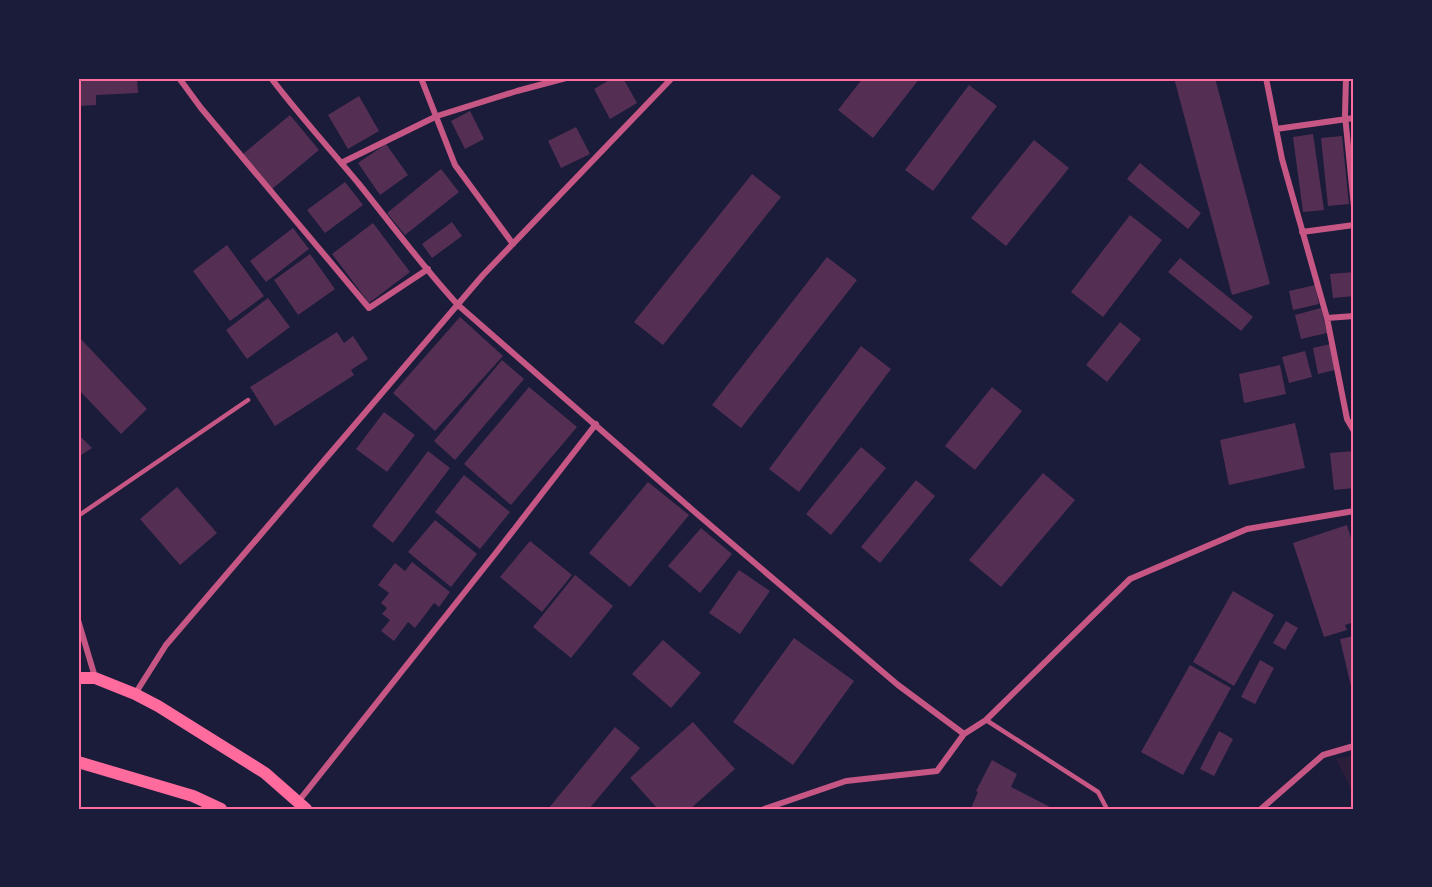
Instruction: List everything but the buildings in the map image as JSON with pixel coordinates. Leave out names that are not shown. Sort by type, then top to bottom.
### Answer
[{"type":"main road","points":[[78,678],[95,678],[135,694],[265,773],[302,805]]},
{"type":"main road","points":[[78,762],[193,796],[220,809]]},
{"type":"street","points":[[179,78],[201,108],[369,308],[428,270]]},
{"type":"street","points":[[271,78],[299,116],[341,163],[458,305],[897,685],[964,734]]},
{"type":"street","points":[[421,78],[456,165],[513,244]]},
{"type":"street","points":[[341,163],[437,116],[566,78]]},
{"type":"street","points":[[661,78],[666,84]]},
{"type":"street","points":[[135,694],[166,645],[458,305],[513,244],[672,78]]},
{"type":"street","points":[[1266,78],[1276,129],[1302,232],[1327,318],[1347,419],[1354,431]]},
{"type":"street","points":[[1346,78],[1346,118],[1354,207]]},
{"type":"street","points":[[1276,129],[1354,118]]},
{"type":"street","points":[[1302,232],[1354,225]]},
{"type":"street","points":[[1327,318],[1354,316]]},
{"type":"street","points":[[302,805],[596,424]]},
{"type":"street","points":[[764,809],[846,781],[937,771],[964,734],[987,720],[1130,579],[1247,528],[1354,511]]},
{"type":"street","points":[[78,620],[95,678]]},
{"type":"street","points":[[1261,809],[1323,755],[1354,746]]},
{"type":"lane","points":[[78,516],[248,400]]},
{"type":"lane","points":[[987,720],[1098,792],[1107,809]]},
{"type":"shaded area","points":[[1354,755],[1354,795],[1336,759]]}]
